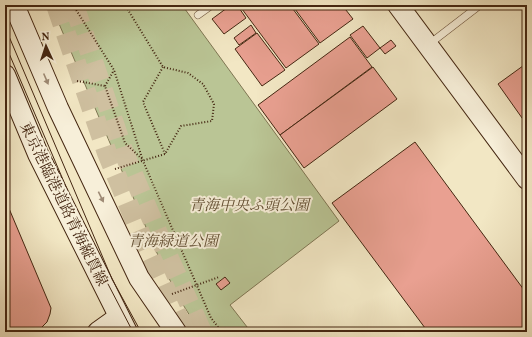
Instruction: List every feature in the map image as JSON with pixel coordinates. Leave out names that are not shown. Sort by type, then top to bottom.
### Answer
[{"type":"street","points":[[14,5],[58,108],[139,278],[167,332]]},
{"type":"street","points":[[398,5],[527,179]]},
{"type":"street","name":"東京港臨港道路青海縦貫線","points":[[5,75],[38,154],[123,324]]},
{"type":"street","points":[[139,278],[176,332]]},
{"type":"street","points":[[98,332],[123,324]]},
{"type":"lane","points":[[198,15],[212,5]]},
{"type":"lane","points":[[428,45],[480,5]]},
{"type":"path","points":[[73,5],[114,70],[143,160],[211,318],[222,332]]},
{"type":"path","points":[[115,169],[165,154],[181,126],[212,121],[214,104],[203,84],[188,73],[163,67],[125,5]]},
{"type":"path","points":[[163,67],[143,102],[165,154]]},
{"type":"path","points":[[114,70],[105,86],[125,143],[143,160]]},
{"type":"path","points":[[77,81],[105,86]]},
{"type":"path","points":[[172,294],[219,277]]},
{"type":"green space","name":"青海中央ふ頭公園","points":[[51,5],[182,5],[339,221],[230,305],[251,332],[200,332],[177,295],[157,253]]},
{"type":"building","points":[[231,5],[237,5],[246,18],[224,34],[212,19]]},
{"type":"building","points":[[239,5],[290,5],[319,44],[286,68]]},
{"type":"building","points":[[292,5],[342,5],[353,19],[320,43]]},
{"type":"building","points":[[251,25],[256,33],[239,45],[234,38]]},
{"type":"building","points":[[363,26],[380,48],[367,58],[350,35]]},
{"type":"building","points":[[257,33],[285,70],[262,86],[235,49]]},
{"type":"building","points":[[350,37],[372,67],[280,135],[258,105]]},
{"type":"building","points":[[391,40],[396,46],[385,54],[380,48]]},
{"type":"building","points":[[527,63],[527,125],[498,84]]},
{"type":"building","points":[[373,67],[397,99],[304,168],[280,135]]},
{"type":"building","points":[[415,142],[527,294],[527,332],[428,332],[332,203]]},
{"type":"building","points":[[5,199],[51,308],[47,322],[40,329],[34,332],[5,332]]},
{"type":"building","points":[[225,277],[230,283],[221,290],[216,284]]},
{"type":"tunnel","points":[[56,5],[107,153],[143,240],[185,332]]},
{"type":"tunnel","points":[[74,5],[124,153],[202,332]]},
{"type":"tram line","points":[[5,27],[112,279],[141,332]]},
{"type":"tram line","points":[[5,44],[67,189]]},
{"type":"tram line","points":[[108,284],[133,332]]},
{"type":"park label","name":"青海緑道公園","points":[[173,241]]}]
